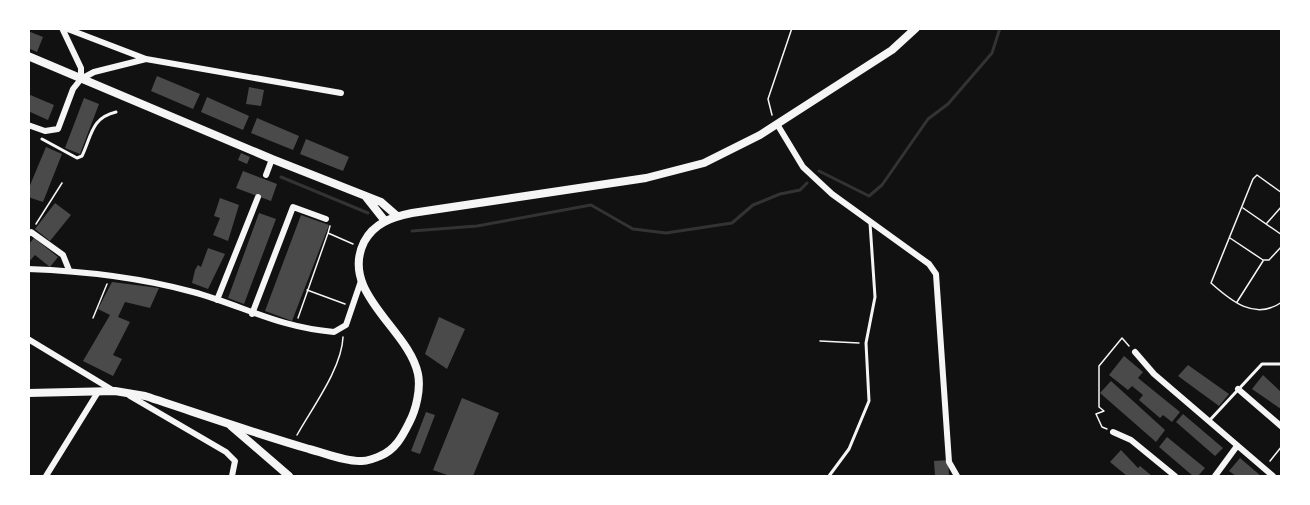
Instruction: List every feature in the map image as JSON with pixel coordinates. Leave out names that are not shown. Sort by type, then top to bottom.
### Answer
[{"type":"main road","points":[[28,393],[115,391],[145,396],[292,444],[362,461],[381,456],[400,441],[411,419],[416,403],[418,375],[406,345],[369,297],[361,281],[359,264],[362,249],[369,234],[385,221],[397,216],[683,170],[725,155],[892,51],[916,28]]},
{"type":"street","points":[[64,28],[146,59],[341,93]]},
{"type":"street","points":[[64,28],[81,68],[81,79]]},
{"type":"street","points":[[28,56],[272,159],[381,202],[397,216]]},
{"type":"street","points":[[28,125],[45,131],[58,129],[74,89],[81,79],[94,72],[146,59]]},
{"type":"street","points":[[777,124],[803,167],[832,194],[929,264],[936,274],[949,462],[957,477]]},
{"type":"street","points":[[266,175],[272,159]]},
{"type":"street","points":[[365,196],[385,221]]},
{"type":"street","points":[[217,300],[258,197]]},
{"type":"street","points":[[252,314],[293,207],[326,219]]},
{"type":"street","points":[[30,233],[63,255],[69,270]]},
{"type":"street","points":[[28,269],[93,271],[143,279],[217,300],[295,327],[334,332],[343,328],[361,281]]},
{"type":"street","points":[[28,339],[115,391]]},
{"type":"street","points":[[1135,352],[1154,374],[1273,477]]},
{"type":"street","points":[[1238,389],[1281,427]]},
{"type":"street","points":[[46,477],[98,392]]},
{"type":"street","points":[[126,393],[226,452],[235,461],[232,477]]},
{"type":"street","points":[[228,423],[289,477]]},
{"type":"street","points":[[1113,432],[1131,440],[1175,477]]},
{"type":"street","points":[[1215,477],[1237,446]]},
{"type":"lane","points":[[42,139],[77,158],[82,156],[96,122],[102,115],[116,112]]},
{"type":"lane","points":[[830,476],[849,450],[869,401],[866,344],[875,297],[870,223]]},
{"type":"lane","points":[[1209,421],[1262,364],[1281,364]]},
{"type":"path","points":[[777,124],[768,99],[792,28]]},
{"type":"path","points":[[1281,193],[1262,176],[1257,175],[1211,283],[1236,304],[1252,310],[1264,310],[1281,302]]},
{"type":"path","points":[[30,233],[62,183]]},
{"type":"path","points":[[1266,224],[1281,206]]},
{"type":"path","points":[[1242,207],[1281,235]]},
{"type":"path","points":[[295,327],[331,224],[326,219]]},
{"type":"path","points":[[328,233],[362,249]]},
{"type":"path","points":[[1229,238],[1263,260]]},
{"type":"path","points":[[1236,304],[1263,260],[1275,256],[1281,246]]},
{"type":"path","points":[[93,318],[111,275]]},
{"type":"path","points":[[307,290],[352,306]]},
{"type":"path","points":[[292,444],[335,367],[342,347],[343,328]]},
{"type":"path","points":[[1113,432],[1102,427],[1096,414],[1104,411],[1099,407],[1099,366],[1122,339],[1135,352]]},
{"type":"path","points":[[820,341],[866,344]]},
{"type":"path","points":[[1274,455],[1281,446]]},
{"type":"building","points":[[28,31],[43,37],[37,52],[28,48]]},
{"type":"building","points":[[157,76],[200,94],[193,109],[151,91]]},
{"type":"building","points":[[249,87],[264,90],[261,106],[246,104]]},
{"type":"building","points":[[28,94],[54,105],[48,120],[28,111]]},
{"type":"building","points":[[207,97],[249,116],[243,130],[201,112]]},
{"type":"building","points":[[84,98],[99,104],[80,154],[65,148]]},
{"type":"building","points":[[257,118],[299,136],[293,150],[251,133]]},
{"type":"building","points":[[306,139],[349,157],[343,171],[300,154]]},
{"type":"building","points":[[46,147],[62,154],[43,202],[28,197],[28,190]]},
{"type":"building","points":[[241,153],[250,157],[247,164],[238,160]]},
{"type":"building","points":[[243,171],[277,184],[271,201],[236,188]]},
{"type":"building","points":[[220,198],[239,205],[228,241],[213,235],[220,218],[214,216]]},
{"type":"building","points":[[55,203],[71,215],[50,241],[35,229]]},
{"type":"building","points":[[259,213],[276,219],[244,304],[228,298]]},
{"type":"building","points":[[301,215],[329,225],[292,321],[265,311]]},
{"type":"building","points":[[34,238],[58,257],[50,267],[35,255],[28,263],[28,245]]},
{"type":"building","points":[[208,248],[225,254],[208,289],[192,283],[195,270],[198,265],[201,267]]},
{"type":"building","points":[[112,282],[159,288],[150,308],[125,302],[118,317],[130,322],[113,355],[122,359],[113,376],[83,361],[110,315],[98,309]]},
{"type":"building","points":[[439,317],[465,329],[447,369],[425,354]]},
{"type":"building","points":[[1124,356],[1143,372],[1138,378],[1180,412],[1172,422],[1163,415],[1160,418],[1139,400],[1143,395],[1132,386],[1128,390],[1109,375]]},
{"type":"building","points":[[1188,365],[1229,394],[1219,406],[1178,376]]},
{"type":"building","points":[[1263,375],[1281,392],[1281,409],[1252,389]]},
{"type":"building","points":[[1111,381],[1165,430],[1156,442],[1100,393]]},
{"type":"building","points":[[462,398],[499,413],[473,476],[450,476],[433,470]]},
{"type":"building","points":[[426,412],[435,415],[420,454],[411,451]]},
{"type":"building","points":[[1183,414],[1223,448],[1215,456],[1176,422]]},
{"type":"building","points":[[1167,437],[1205,468],[1198,476],[1193,476],[1159,447]]},
{"type":"building","points":[[1121,450],[1138,468],[1140,466],[1152,476],[1127,476],[1110,462]]},
{"type":"building","points":[[1240,458],[1261,476],[1236,476],[1229,471]]},
{"type":"building","points":[[948,460],[949,475],[935,476],[934,461]]},
{"type":"waterway","points":[[819,171],[869,196],[882,185],[928,119],[948,104],[992,53],[1000,28]]},
{"type":"waterway","points":[[281,177],[368,213]]},
{"type":"waterway","points":[[412,231],[477,226],[591,205],[633,229],[666,233],[732,223],[753,205],[780,194],[800,190],[807,183]]}]
